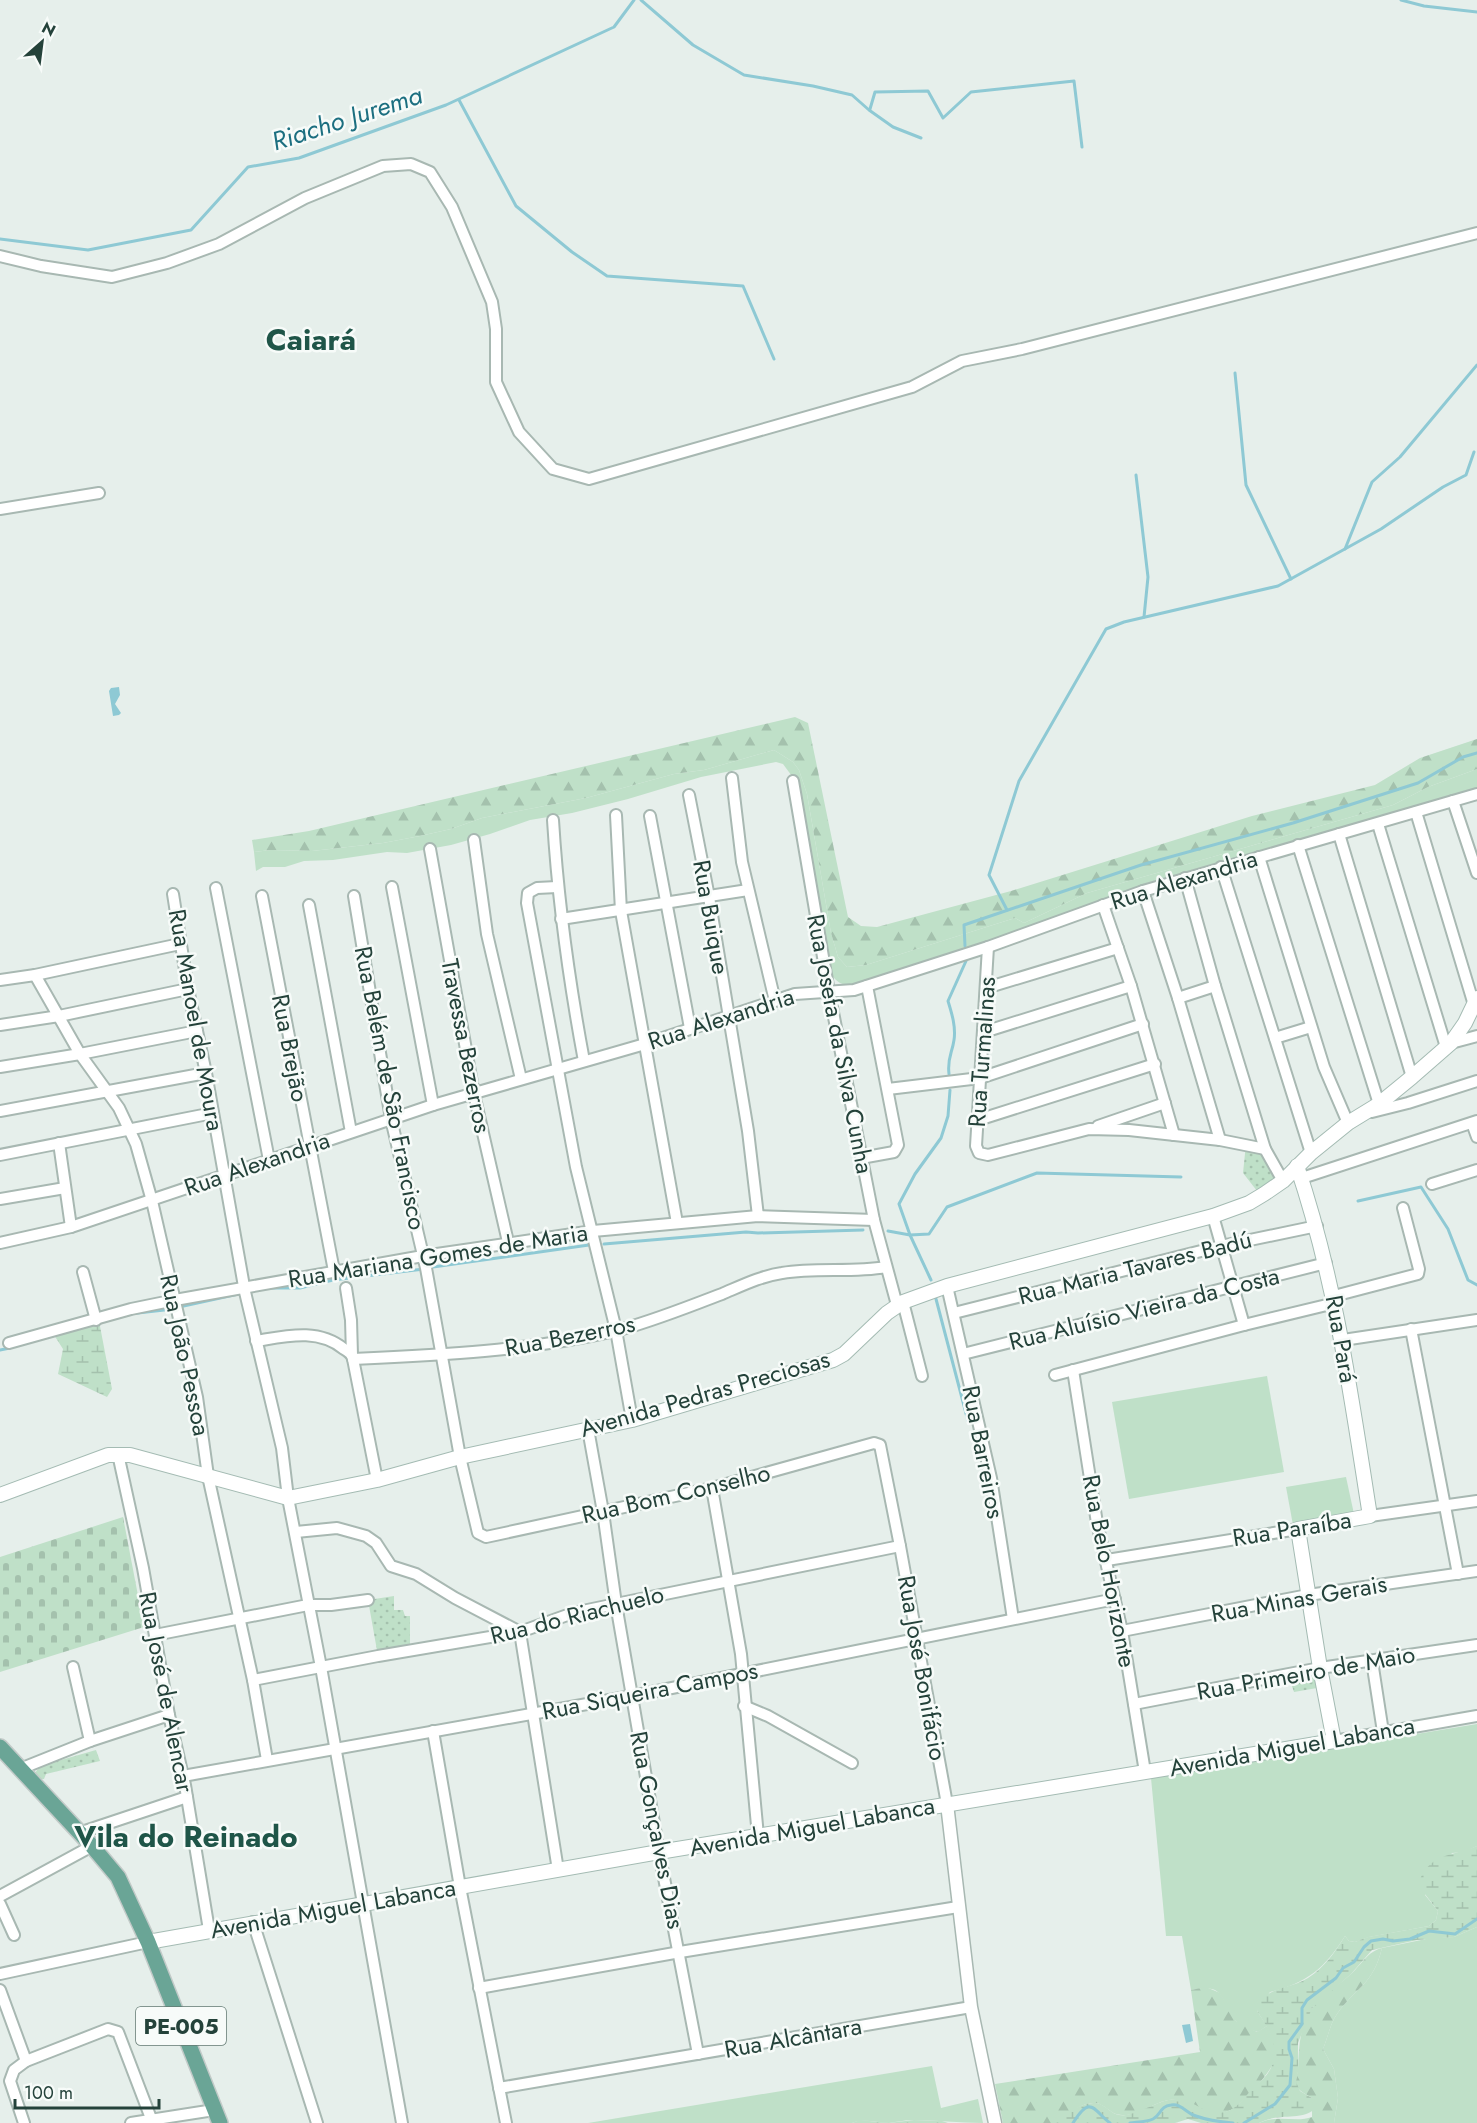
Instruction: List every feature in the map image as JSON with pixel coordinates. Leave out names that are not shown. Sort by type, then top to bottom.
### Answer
[{"type":"main road","name":"Avenida Pedras Preciosas","points":[[288,1498],[377,1480],[460,1457],[632,1420],[833,1360],[843,1354],[900,1304],[947,1286],[1213,1216],[1249,1203],[1299,1172],[1311,1153],[1348,1123],[1379,1104],[1448,1045],[1464,1023],[1475,1001]]},
{"type":"main road","name":"Rua Pará","points":[[1299,1172],[1317,1226],[1334,1299],[1370,1516]]},
{"type":"main road","points":[[2,1491],[108,1455],[118,1454],[130,1455],[288,1498]]},
{"type":"main road","name":"Rua Paraíba","points":[[1298,1528],[1370,1516]]},
{"type":"main road","points":[[1298,1528],[1334,1741]]},
{"type":"main road","name":"Avenida Miguel Labanca","points":[[148,1942],[659,1852],[1334,1741]]},
{"type":"main road","name":"PE-005","points":[[0,1747],[92,1846],[124,1887],[217,2116]]},
{"type":"street","points":[[0,256],[41,266],[112,277],[167,263],[219,244],[305,198],[383,166],[411,164],[430,172],[452,207],[492,302],[496,329],[496,382],[519,432],[553,469],[589,479],[912,387],[962,361],[1022,349],[1477,233]]},
{"type":"street","points":[[0,509],[99,493]]},
{"type":"street","points":[[732,778],[742,862],[775,1001]]},
{"type":"street","name":"Rua Josefa da Silva Cunha","points":[[792,780],[829,992],[874,1220],[886,1268],[900,1304],[922,1376]]},
{"type":"street","name":"Rua Alexandria","points":[[0,1243],[71,1227],[433,1105],[645,1044],[802,992],[854,990],[988,947],[1143,891],[1477,794]]},
{"type":"street","name":"Rua Buique","points":[[689,795],[709,897],[754,1170],[758,1216]]},
{"type":"street","points":[[1453,801],[1477,873]]},
{"type":"street","points":[[1416,812],[1475,1001]]},
{"type":"street","points":[[616,815],[621,911],[676,1223]]},
{"type":"street","points":[[650,816],[690,1028]]},
{"type":"street","points":[[553,820],[561,919],[584,1061]]},
{"type":"street","points":[[1378,824],[1448,1045],[1477,1036]]},
{"type":"street","points":[[1339,834],[1412,1077]]},
{"type":"street","points":[[474,840],[489,944],[521,1079]]},
{"type":"street","points":[[1298,845],[1379,1104]]},
{"type":"street","name":"Travessa Bezerros","points":[[430,849],[474,1094],[508,1242]]},
{"type":"street","points":[[1259,856],[1311,1027],[1336,1097],[1348,1123]]},
{"type":"street","points":[[1221,867],[1311,1153]]},
{"type":"street","points":[[1185,878],[1215,986],[1265,1149],[1283,1181]]},
{"type":"street","points":[[557,886],[537,888],[528,893],[527,903],[576,1167],[616,1330],[632,1420]]},
{"type":"street","points":[[392,887],[433,1105]]},
{"type":"street","points":[[216,888],[269,1160]]},
{"type":"street","points":[[561,919],[748,890]]},
{"type":"street","points":[[1143,891],[1178,998],[1220,1140]]},
{"type":"street","name":"Rua Manoel de Moura","points":[[173,894],[188,989],[206,1073],[245,1290],[282,1448],[288,1498],[321,1667],[402,2123]]},
{"type":"street","name":"Rua Brejão","points":[[262,896],[333,1271]]},
{"type":"street","name":"Rua Belém de São Francisco","points":[[354,896],[391,1119],[423,1256],[460,1457],[478,1533]]},
{"type":"street","points":[[309,905],[351,1132]]},
{"type":"street","points":[[1103,905],[1143,1024],[1174,1135]]},
{"type":"street","points":[[0,980],[180,944]]},
{"type":"street","name":"Rua Turmalinas","points":[[988,947],[976,1150],[983,1155],[988,1155],[1089,1129],[1129,1130],[1220,1140],[1265,1149]]},
{"type":"street","points":[[986,988],[1118,948]]},
{"type":"street","name":"Rua João Pessoa","points":[[34,975],[80,1054],[119,1108],[136,1144],[152,1201],[197,1397],[208,1476],[240,1617],[267,1760]]},
{"type":"street","points":[[861,1158],[894,1152],[897,1148],[888,1089],[867,986]]},
{"type":"street","points":[[984,1032],[1131,986]]},
{"type":"street","points":[[1178,998],[1215,986]]},
{"type":"street","points":[[0,1025],[59,1016],[188,989]]},
{"type":"street","points":[[888,1089],[980,1078],[1143,1024]]},
{"type":"street","points":[[1275,1038],[1311,1027]]},
{"type":"street","points":[[0,1067],[197,1031]]},
{"type":"street","points":[[978,1120],[1155,1064]]},
{"type":"street","points":[[0,1111],[206,1073]]},
{"type":"street","points":[[1363,1114],[1408,1103],[1477,1081]]},
{"type":"street","points":[[1089,1129],[1165,1103]]},
{"type":"street","points":[[0,1155],[213,1113]]},
{"type":"street","points":[[1299,1172],[1474,1122],[1477,1137]]},
{"type":"street","points":[[59,1143],[71,1227]]},
{"type":"street","points":[[1432,1184],[1477,1170]]},
{"type":"street","points":[[0,1199],[65,1188]]},
{"type":"street","points":[[1055,1376],[1244,1325],[1418,1274],[1419,1269],[1403,1208]]},
{"type":"street","name":"Rua Mariana Gomes de Maria","points":[[9,1343],[131,1309],[245,1290],[333,1271],[508,1242],[593,1231],[758,1216],[874,1220]]},
{"type":"street","points":[[1213,1216],[1244,1325]]},
{"type":"street","name":"Rua Maria Tavares Badú","points":[[954,1313],[1221,1246],[1317,1226]]},
{"type":"street","name":"Rua Aluísio Vieira da Costa","points":[[963,1354],[1326,1263]]},
{"type":"street","name":"Rua Bezerros","points":[[353,1357],[443,1355],[526,1347],[616,1330],[695,1304],[765,1276],[783,1272],[886,1268]]},
{"type":"street","points":[[83,1272],[96,1320]]},
{"type":"street","name":"Rua Barreiros","points":[[947,1286],[991,1478],[1013,1619]]},
{"type":"street","points":[[346,1288],[353,1357],[377,1480]]},
{"type":"street","points":[[1342,1340],[1477,1320]]},
{"type":"street","points":[[1411,1329],[1458,1574]]},
{"type":"street","points":[[256,1341],[311,1335],[325,1337],[339,1344],[353,1357]]},
{"type":"street","name":"Rua Belo Horizonte","points":[[1073,1370],[1096,1523],[1107,1560],[1122,1631],[1145,1772]]},
{"type":"street","name":"Rua Gonçalves Dias","points":[[588,1429],[659,1852],[698,2054]]},
{"type":"street","name":"Rua Bom Conselho","points":[[478,1533],[486,1537],[712,1488],[874,1443]]},
{"type":"street","name":"Rua José Bonifácio","points":[[874,1443],[882,1447],[947,1804],[971,2007]]},
{"type":"street","name":"Rua José de Alencar","points":[[118,1454],[143,1568],[169,1715],[183,1776],[209,1930]]},
{"type":"street","points":[[712,1488],[741,1654],[744,1706],[758,1836]]},
{"type":"street","name":"Rua Paraíba","points":[[1370,1516],[1477,1501]]},
{"type":"street","points":[[296,1532],[337,1528],[366,1536],[376,1543],[391,1566],[416,1574],[454,1598],[519,1632],[558,1870]]},
{"type":"street","name":"Rua Paraíba","points":[[1107,1560],[1298,1528]]},
{"type":"street","name":"Rua do Riachuelo","points":[[253,1680],[519,1632],[573,1613],[900,1546]]},
{"type":"street","name":"Rua Minas Gerais","points":[[1122,1631],[1308,1596],[1477,1571]]},
{"type":"street","name":"Rua Siqueira Campos","points":[[183,1776],[632,1696],[1115,1599]]},
{"type":"street","points":[[155,1635],[308,1605],[331,1605],[368,1600]]},
{"type":"street","name":"Rua Primeiro de Maio","points":[[1134,1704],[1320,1668],[1477,1645]]},
{"type":"street","points":[[1372,1661],[1383,1732]]},
{"type":"street","points":[[73,1667],[90,1740]]},
{"type":"street","points":[[744,1706],[768,1716],[852,1762]]},
{"type":"street","points":[[20,1769],[90,1740],[169,1715]]},
{"type":"street","name":"Avenida Miguel Labanca","points":[[1334,1741],[1477,1716]]},
{"type":"street","points":[[433,1731],[460,1887],[506,2123]]},
{"type":"street","points":[[79,1833],[187,1797]]},
{"type":"street","points":[[0,1896],[92,1846]]},
{"type":"street","points":[[0,1904],[14,1935]]},
{"type":"street","points":[[479,1988],[680,1952],[958,1907]]},
{"type":"street","points":[[253,1922],[317,2123]]},
{"type":"street","points":[[0,1974],[148,1942]]},
{"type":"street","points":[[0,1990],[26,2061]]},
{"type":"street","points":[[971,2007],[995,2123]]},
{"type":"street","name":"Rua Alcântara","points":[[499,2088],[971,2007]]},
{"type":"street","points":[[24,2123],[10,2081],[14,2070],[26,2061],[108,2029],[117,2032],[152,2121]]},
{"type":"street","points":[[131,2123],[217,2116]]},
{"type":"green space","points":[[795,717],[808,723],[848,917],[861,926],[877,927],[1011,891],[1252,816],[1375,785],[1420,758],[1477,739],[1477,769],[1428,787],[1393,805],[1087,893],[1024,923],[1015,918],[866,965],[847,967],[838,957],[831,933],[807,794],[799,770],[793,762],[774,750],[704,770],[674,774],[586,798],[482,818],[451,829],[420,836],[383,843],[312,851],[254,852],[252,840],[309,831]]},
{"type":"green space","points":[[774,750],[793,762],[799,770],[807,794],[831,933],[838,957],[847,967],[866,965],[1015,918],[1024,923],[1087,893],[1393,805],[1428,787],[1477,769],[1477,788],[1147,883],[1005,936],[853,985],[839,983],[831,974],[797,783],[783,764],[776,762],[701,777],[572,813],[530,820],[451,845],[407,853],[387,852],[333,860],[304,861],[285,867],[263,867],[256,871],[254,852],[312,851],[383,843],[420,836],[451,829],[482,818],[586,798],[674,774],[704,770]]},
{"type":"green space","points":[[1246,1144],[1265,1149],[1283,1181],[1261,1196],[1243,1173]]},
{"type":"green space","points":[[99,1321],[112,1389],[107,1397],[58,1374],[63,1349],[54,1335]]},
{"type":"green space","points":[[1267,1376],[1284,1472],[1129,1499],[1112,1402]]},
{"type":"green space","points":[[1346,1477],[1354,1514],[1293,1525],[1286,1487]]},
{"type":"green space","points":[[123,1517],[144,1627],[0,1672],[0,1557]]},
{"type":"green space","points":[[394,1596],[394,1610],[403,1610],[405,1616],[410,1616],[410,1650],[378,1656],[368,1600]]},
{"type":"green space","points":[[1315,1676],[1317,1688],[1294,1692],[1290,1680]]},
{"type":"green space","points":[[1477,1724],[1477,1846],[1464,1852],[1452,1853],[1425,1895],[1438,1911],[1436,1920],[1429,1926],[1369,1937],[1355,1942],[1349,1941],[1345,1936],[1330,1957],[1314,1973],[1295,1984],[1270,1992],[1257,2011],[1267,2026],[1258,2032],[1238,2023],[1217,1991],[1203,1988],[1191,1990],[1182,1936],[1166,1936],[1151,1778]]},
{"type":"green space","points":[[96,1750],[100,1761],[46,1774],[44,1779],[35,1773],[40,1766]]},
{"type":"green space","points":[[1477,1846],[1477,1927],[1454,1937],[1417,1940],[1372,1950],[1351,1974],[1312,2008],[1298,2043],[1296,2082],[1300,2091],[1312,2098],[1317,2106],[1312,2111],[1299,2116],[1276,2118],[1259,2123],[1201,2123],[1188,2119],[1175,2123],[1052,2123],[1076,2108],[1090,2103],[1102,2105],[1122,2115],[1172,2099],[1184,2100],[1218,2113],[1233,2108],[1265,2077],[1272,2065],[1275,2049],[1273,2041],[1257,2011],[1265,1997],[1314,1974],[1329,1959],[1345,1936],[1349,1941],[1355,1942],[1368,1937],[1429,1926],[1436,1920],[1438,1911],[1418,1885],[1422,1875],[1434,1861]]},
{"type":"green space","points":[[1477,1927],[1477,2123],[1334,2123],[1338,2098],[1334,2069],[1323,2049],[1335,2018],[1369,1978],[1382,1948],[1431,1938],[1454,1937]]},
{"type":"green space","points":[[1382,1948],[1369,1978],[1335,2018],[1323,2049],[1334,2069],[1338,2098],[1334,2123],[1259,2123],[1273,2119],[1312,2117],[1312,2098],[1300,2090],[1296,2081],[1305,2021],[1321,1998],[1351,1974],[1369,1955]]},
{"type":"green space","points":[[1206,1987],[1220,1993],[1236,2021],[1257,2032],[1267,2026],[1275,2044],[1276,2056],[1271,2068],[1254,2090],[1235,2108],[1212,2114],[1181,2100],[1169,2100],[1129,2115],[1122,2115],[1101,2105],[1089,2103],[1053,2123],[1003,2123],[995,2084],[1200,2052],[1191,1990]]},
{"type":"green space","points":[[932,2066],[941,2108],[978,2099],[983,2123],[913,2120],[889,2123],[865,2121],[852,2123],[588,2123]]},
{"type":"green space","points":[[860,2120],[888,2123],[852,2123]]},
{"type":"green space","points":[[914,2120],[948,2123],[888,2123]]},
{"type":"water","points":[[119,687],[120,695],[115,704],[121,713],[113,716],[109,691],[111,688]]},
{"type":"water","points":[[1190,2024],[1193,2041],[1186,2043],[1182,2025]]},
{"type":"waterway","name":"Riacho Jurema","points":[[0,239],[88,250],[191,230],[248,167],[299,158],[446,105],[614,27],[634,0]]},
{"type":"waterway","points":[[641,0],[693,45],[744,75],[852,95],[893,127],[921,138]]},
{"type":"waterway","points":[[1401,0],[1424,6],[1477,12]]},
{"type":"waterway","points":[[870,109],[875,92],[928,91],[943,118],[971,92],[1074,81],[1082,147]]},
{"type":"waterway","points":[[459,100],[516,206],[572,252],[607,276],[743,286],[774,359]]},
{"type":"waterway","points":[[1345,549],[1372,482],[1400,457],[1477,365]]},
{"type":"waterway","points":[[1235,373],[1246,485],[1291,579]]},
{"type":"waterway","points":[[1007,910],[989,875],[1019,781],[1106,629],[1124,622],[1278,586],[1381,529],[1443,487],[1466,475],[1474,452]]},
{"type":"waterway","points":[[1136,475],[1148,577],[1144,617]]},
{"type":"waterway","points":[[965,946],[964,925],[1141,865],[1293,823],[1418,783],[1463,757],[1477,753]]},
{"type":"waterway","points":[[949,1074],[954,1030],[948,1001],[966,961]]},
{"type":"waterway","points":[[931,1280],[910,1235],[899,1204],[915,1174],[941,1138],[948,1116],[950,1090]]},
{"type":"waterway","points":[[888,1231],[910,1235],[929,1234],[947,1207],[1037,1173],[1181,1177]]},
{"type":"waterway","points":[[1358,1201],[1421,1187],[1448,1229],[1468,1280],[1477,1285]]},
{"type":"waterway","points":[[604,1244],[746,1232],[863,1230]]},
{"type":"waterway","points":[[433,1267],[589,1245]]},
{"type":"waterway","points":[[270,1288],[300,1288],[333,1280],[424,1269]]},
{"type":"waterway","points":[[179,1307],[243,1293]]},
{"type":"waterway","points":[[936,1299],[968,1421]]},
{"type":"waterway","points":[[129,1314],[173,1309]]},
{"type":"waterway","points":[[0,1350],[10,1348]]},
{"type":"waterway","points":[[1244,2123],[1275,2104],[1290,2085],[1292,2058],[1289,2042],[1302,2024],[1302,2008],[1307,2000],[1336,1978],[1343,1968],[1354,1962],[1364,1947],[1371,1941],[1410,1939],[1429,1931],[1455,1934],[1477,1919]]},
{"type":"waterway","points":[[1130,2123],[1151,2120],[1165,2107],[1175,2105],[1192,2115],[1233,2123]]},
{"type":"waterway","points":[[1073,2123],[1088,2107],[1092,2107],[1110,2123]]},
{"type":"district","name":"Caiará","points":[[311,340]]},
{"type":"district","name":"Vila do Reinado","points":[[186,1837]]}]
